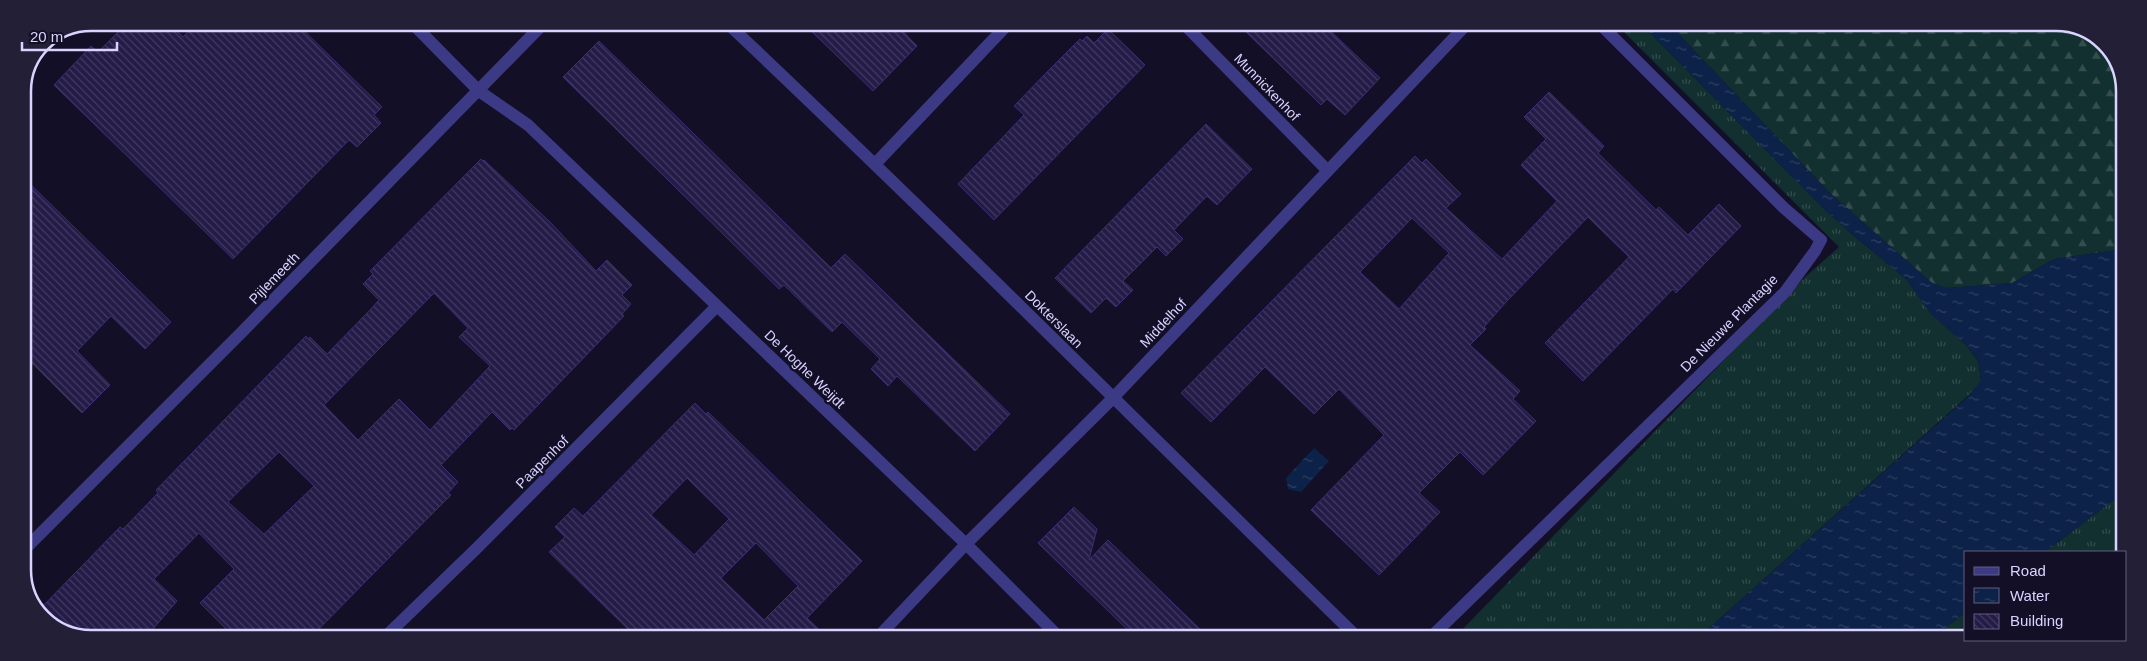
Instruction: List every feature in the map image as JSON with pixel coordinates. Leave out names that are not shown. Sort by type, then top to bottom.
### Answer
[{"type":"street","points":[[420,31],[479,91]]},
{"type":"street","name":"Pijlemeeth","points":[[31,543],[241,333],[536,31]]},
{"type":"street","name":"Dokterslaan","points":[[735,31],[876,164],[1112,399],[1350,630]]},
{"type":"street","points":[[876,164],[1001,31]]},
{"type":"street","name":"Munnickenhof","points":[[1191,31],[1328,171]]},
{"type":"street","name":"Middelhof","points":[[885,630],[966,544],[1112,399],[1459,31]]},
{"type":"street","name":"De Nieuwe Plantagie","points":[[1438,630],[1785,292],[1821,240],[1784,208],[1607,31]]},
{"type":"street","name":"De Hoghe Weijdt","points":[[479,91],[528,125],[966,544],[1052,630]]},
{"type":"street","name":"Paapenhof","points":[[392,630],[478,547],[717,306]]},
{"type":"green space","points":[[1623,31],[1648,31],[1826,211],[1907,280],[1931,314],[1966,345],[1978,361],[1981,381],[1971,393],[1707,630],[1462,630],[1804,278],[1839,247]]},
{"type":"green space","points":[[1676,31],[2056,31],[2071,33],[2089,41],[2108,61],[2116,87],[2116,250],[2054,259],[2012,283],[1946,288],[1932,283],[1831,194]]},
{"type":"green space","points":[[2116,498],[2116,551],[2046,551]]},
{"type":"green space","points":[[1964,614],[1964,630],[1942,630]]},
{"type":"water","points":[[1648,31],[1676,31],[1831,194],[1932,283],[1946,288],[2012,283],[2054,259],[2116,250],[2116,498],[2046,551],[1964,551],[1964,614],[1942,630],[1707,630],[1971,394],[1981,380],[1978,360],[1966,345],[1931,314],[1907,280],[1826,211]]},
{"type":"water","points":[[1314,448],[1329,461],[1301,492],[1288,489],[1286,478]]},
{"type":"building","points":[[119,31],[177,31],[183,37],[189,31],[304,31],[382,107],[374,115],[381,123],[357,147],[349,140],[233,259],[54,85],[91,46],[98,52]]},
{"type":"building","points":[[811,31],[903,31],[917,46],[873,91]]},
{"type":"building","points":[[1106,31],[1110,31],[1145,65],[994,220],[958,184],[1024,115],[1014,106],[1080,39],[1082,41],[1087,36],[1094,43]]},
{"type":"building","points":[[1245,31],[1330,31],[1380,78],[1345,115],[1327,99],[1321,105]]},
{"type":"building","points":[[599,41],[831,268],[845,254],[1010,414],[975,451],[897,376],[888,386],[871,369],[880,359],[842,322],[832,332],[784,285],[779,289],[563,77]]},
{"type":"building","points":[[1549,92],[1604,146],[1598,153],[1656,210],[1659,207],[1688,235],[1719,204],[1741,226],[1676,293],[1673,289],[1583,381],[1545,343],[1629,257],[1588,217],[1507,301],[1484,327],[1486,329],[1470,345],[1520,391],[1513,399],[1536,421],[1483,475],[1460,452],[1419,493],[1440,512],[1379,575],[1311,510],[1384,435],[1339,389],[1314,414],[1265,367],[1211,422],[1181,393],[1415,156],[1422,163],[1426,159],[1461,194],[1446,208],[1502,259],[1557,201],[1521,165],[1546,139],[1524,117]],"holes":[[[1412,218],[1449,253],[1399,309],[1360,272]]]},
{"type":"building","points":[[1206,124],[1252,169],[1217,205],[1207,196],[1174,230],[1183,239],[1166,256],[1157,247],[1123,281],[1133,290],[1116,307],[1106,298],[1091,313],[1055,278]]},
{"type":"building","points":[[481,159],[551,223],[596,271],[607,260],[632,285],[622,295],[631,304],[622,314],[624,316],[514,430],[512,428],[510,430],[492,412],[441,465],[458,482],[448,493],[451,495],[318,630],[227,630],[200,603],[234,569],[199,533],[154,579],[177,601],[152,630],[91,630],[76,628],[65,624],[52,615],[43,605],[120,527],[123,529],[158,493],[156,490],[306,336],[308,339],[310,337],[327,354],[370,310],[379,300],[363,284],[373,274],[370,271]],"holes":[[[434,293],[468,328],[459,337],[490,366],[430,430],[399,399],[358,440],[324,405]],[[279,452],[314,486],[264,534],[228,502]]]},
{"type":"building","points":[[31,185],[171,322],[145,349],[111,316],[77,351],[110,385],[82,413],[31,362]]},
{"type":"building","points":[[695,403],[706,414],[708,412],[862,561],[807,618],[820,630],[629,630],[549,552],[565,537],[555,527],[574,508],[583,516]],"holes":[[[687,478],[729,519],[694,555],[651,515]],[[756,543],[798,586],[764,620],[721,578]]]},
{"type":"building","points":[[1074,507],[1097,529],[1089,560],[1108,540],[1201,630],[1128,630],[1038,543]]}]
